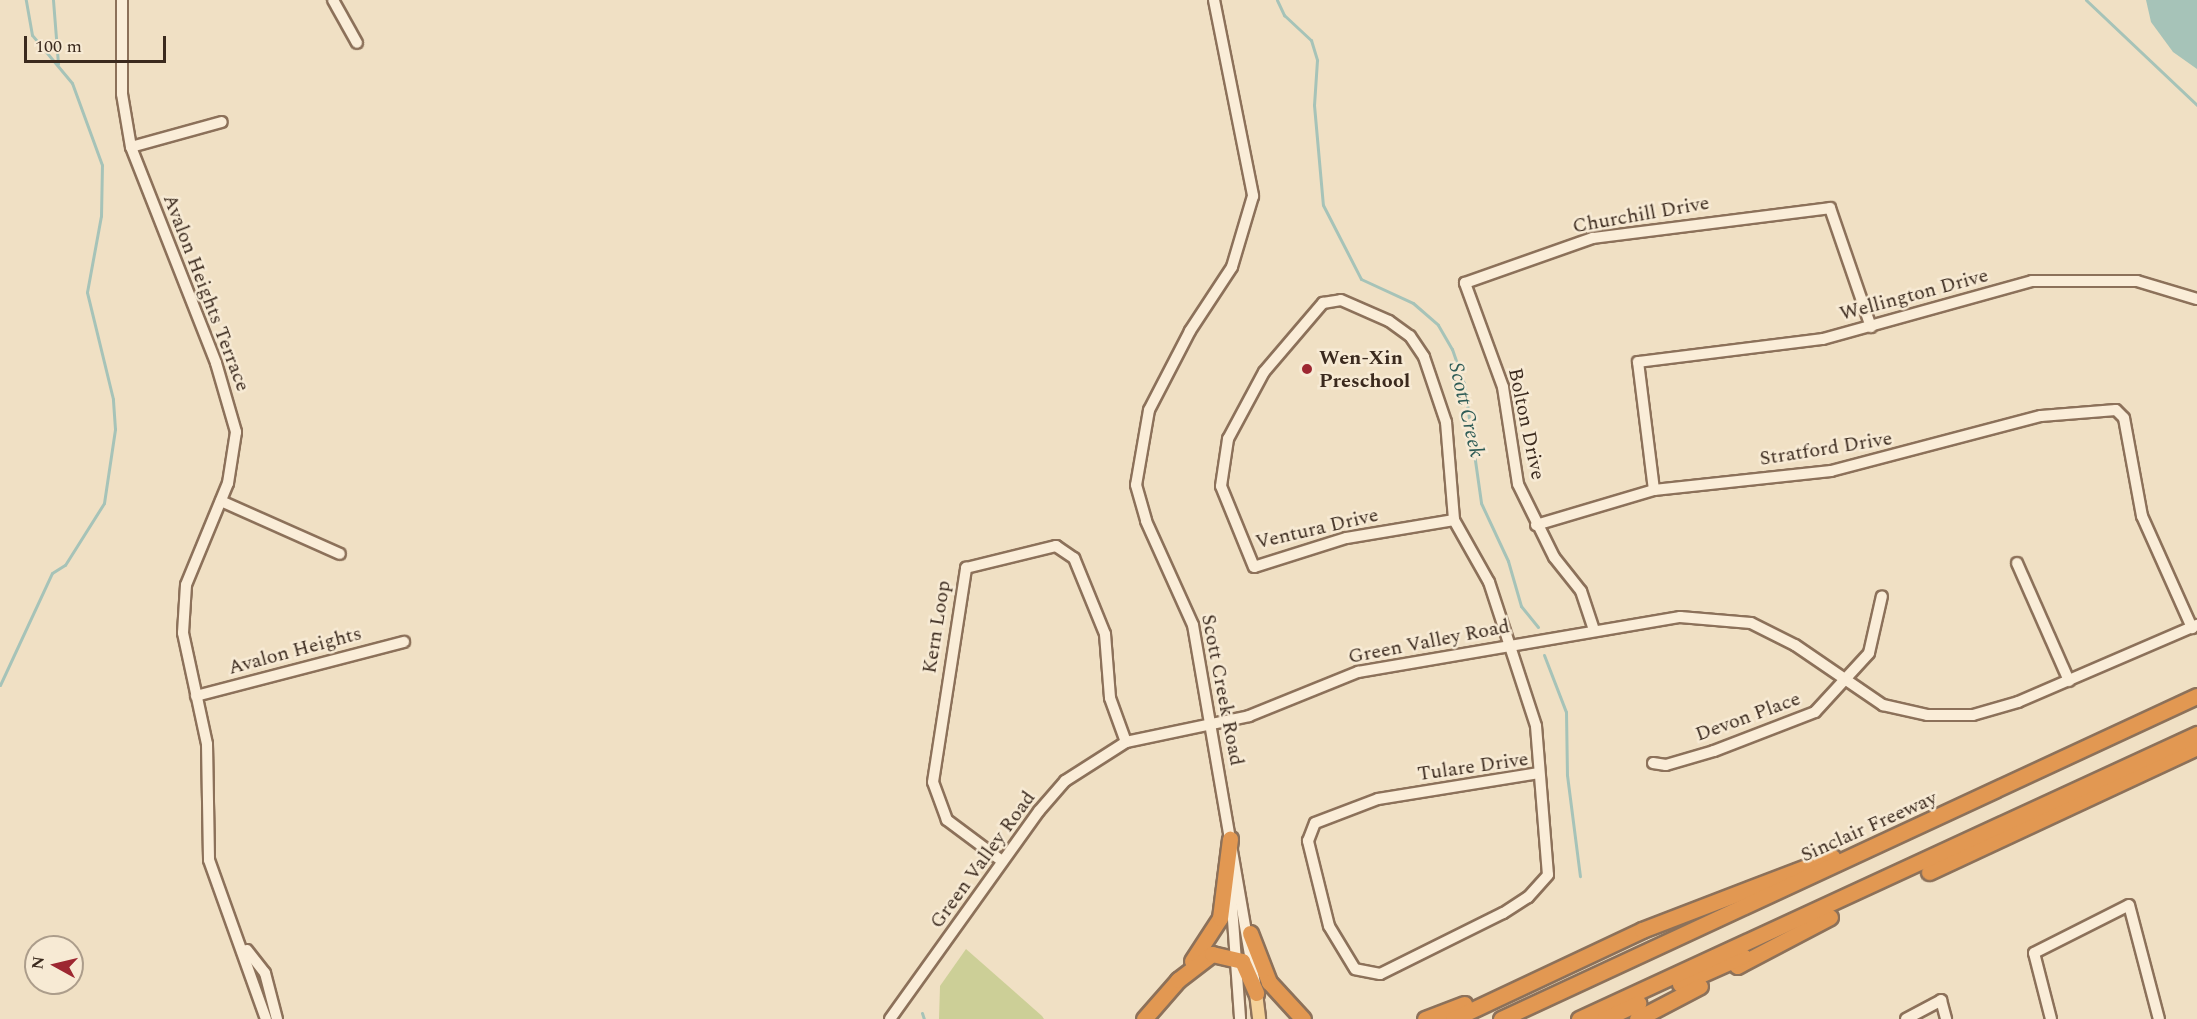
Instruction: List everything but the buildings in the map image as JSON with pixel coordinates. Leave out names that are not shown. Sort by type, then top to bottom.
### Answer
[{"type":"highway","name":"Sinclair Freeway","points":[[1502,1019],[2197,696]]},
{"type":"highway","points":[[1579,1019],[2197,734]]},
{"type":"highway","points":[[1604,1019],[2197,747]]},
{"type":"highway","points":[[1144,1019],[1178,980],[1220,918],[1230,839]]},
{"type":"highway","points":[[1453,1019],[1556,969],[1710,902],[1840,854],[1876,846]]},
{"type":"highway","points":[[1637,1019],[1830,916]]},
{"type":"highway","points":[[1250,933],[1269,982],[1303,1019]]},
{"type":"highway","points":[[1178,980],[1205,957],[1235,956],[1247,968],[1256,993]]},
{"type":"highway","points":[[1425,1019],[1556,969]]},
{"type":"main road","name":"Scott Creek Road","points":[[1256,993],[1259,1019]]},
{"type":"street","name":"Avalon Heights Terrace","points":[[122,0],[122,94],[131,147],[233,412],[236,448],[221,501],[185,594],[183,633],[207,744],[209,860],[241,943],[266,1019]]},
{"type":"street","points":[[333,0],[357,43]]},
{"type":"street","name":"Scott Creek Road","points":[[1214,0],[1253,196],[1232,267],[1190,331],[1143,429],[1137,485],[1146,521],[1193,625],[1230,839],[1250,933],[1256,993]]},
{"type":"street","points":[[131,147],[222,123]]},
{"type":"street","name":"Churchill Drive","points":[[1465,283],[1593,238],[1830,208],[1871,327]]},
{"type":"street","name":"Wellington Drive","points":[[1654,490],[1638,362],[1823,339],[2032,281],[2066,278],[2137,281],[2197,299]]},
{"type":"street","name":"Bolton Drive","points":[[1465,283],[1503,387],[1511,456],[1536,525],[1581,591],[1594,630]]},
{"type":"street","name":"Ventura Drive","points":[[1341,300],[1389,321],[1410,336],[1424,357],[1446,422],[1454,520],[1346,538],[1254,567],[1221,486],[1228,439],[1287,340],[1323,303],[1341,300]]},
{"type":"street","name":"Stratford Drive","points":[[1536,525],[1654,490],[1885,461],[2040,416],[2122,412],[2142,516],[2195,626]]},
{"type":"street","points":[[221,501],[340,554]]},
{"type":"street","name":"Tulare Drive","points":[[1454,520],[1490,582],[1536,726],[1548,875],[1541,887],[1503,913],[1380,974],[1356,969],[1329,926],[1308,840],[1315,823],[1378,799],[1539,773]]},
{"type":"street","name":"Kern Loop","points":[[1002,861],[947,820],[933,782],[966,568],[1056,546],[1074,558],[1105,634],[1110,698],[1126,741]]},
{"type":"street","points":[[2018,563],[2069,681]]},
{"type":"street","name":"Devon Place","points":[[1653,763],[1666,765],[1714,751],[1815,712],[1845,682],[1869,653],[1882,596]]},
{"type":"street","name":"Green Valley Road","points":[[890,1019],[1002,861],[1065,781],[1126,741],[1210,724],[1272,708],[1358,672],[1680,617],[1751,623],[1795,645],[1845,682],[1883,705],[1927,716],[1973,715],[2069,681],[2195,626]]},
{"type":"street","name":"Avalon Heights","points":[[196,696],[404,642]]},
{"type":"street","name":"Scott Creek Road","points":[[1230,839],[1240,1019]]},
{"type":"street","points":[[2051,1019],[2034,954],[2129,905],[2159,1019]]},
{"type":"street","name":"Avalon Heights Terrace","points":[[241,943],[265,973],[277,1019]]},
{"type":"street","points":[[1906,1019],[1941,1000],[1946,1019]]},
{"type":"green space","points":[[966,949],[1044,1019],[939,1019],[940,986]]},
{"type":"shaded area","points":[[2146,0],[2197,0],[2197,69],[2173,52],[2151,22]]},
{"type":"waterway","points":[[0,685],[52,573],[65,565],[104,503],[115,429],[113,399],[87,292],[101,216],[102,165],[72,83],[32,35],[26,0]]},
{"type":"waterway","points":[[53,0],[58,64]]},
{"type":"waterway","name":"Scott Creek","points":[[1277,0],[1284,15],[1311,40],[1317,60],[1314,105],[1323,205],[1361,279],[1413,303],[1438,325],[1452,349],[1464,383],[1481,503],[1508,561],[1521,606],[1538,627]]},
{"type":"waterway","points":[[2086,0],[2197,105]]},
{"type":"waterway","name":"Scott Creek","points":[[1544,655],[1566,712],[1567,775],[1580,876]]},
{"type":"waterway","points":[[922,1013],[924,1019]]},
{"type":"place","name":"Wen-Xin Preschool","points":[[1307,369]]}]
